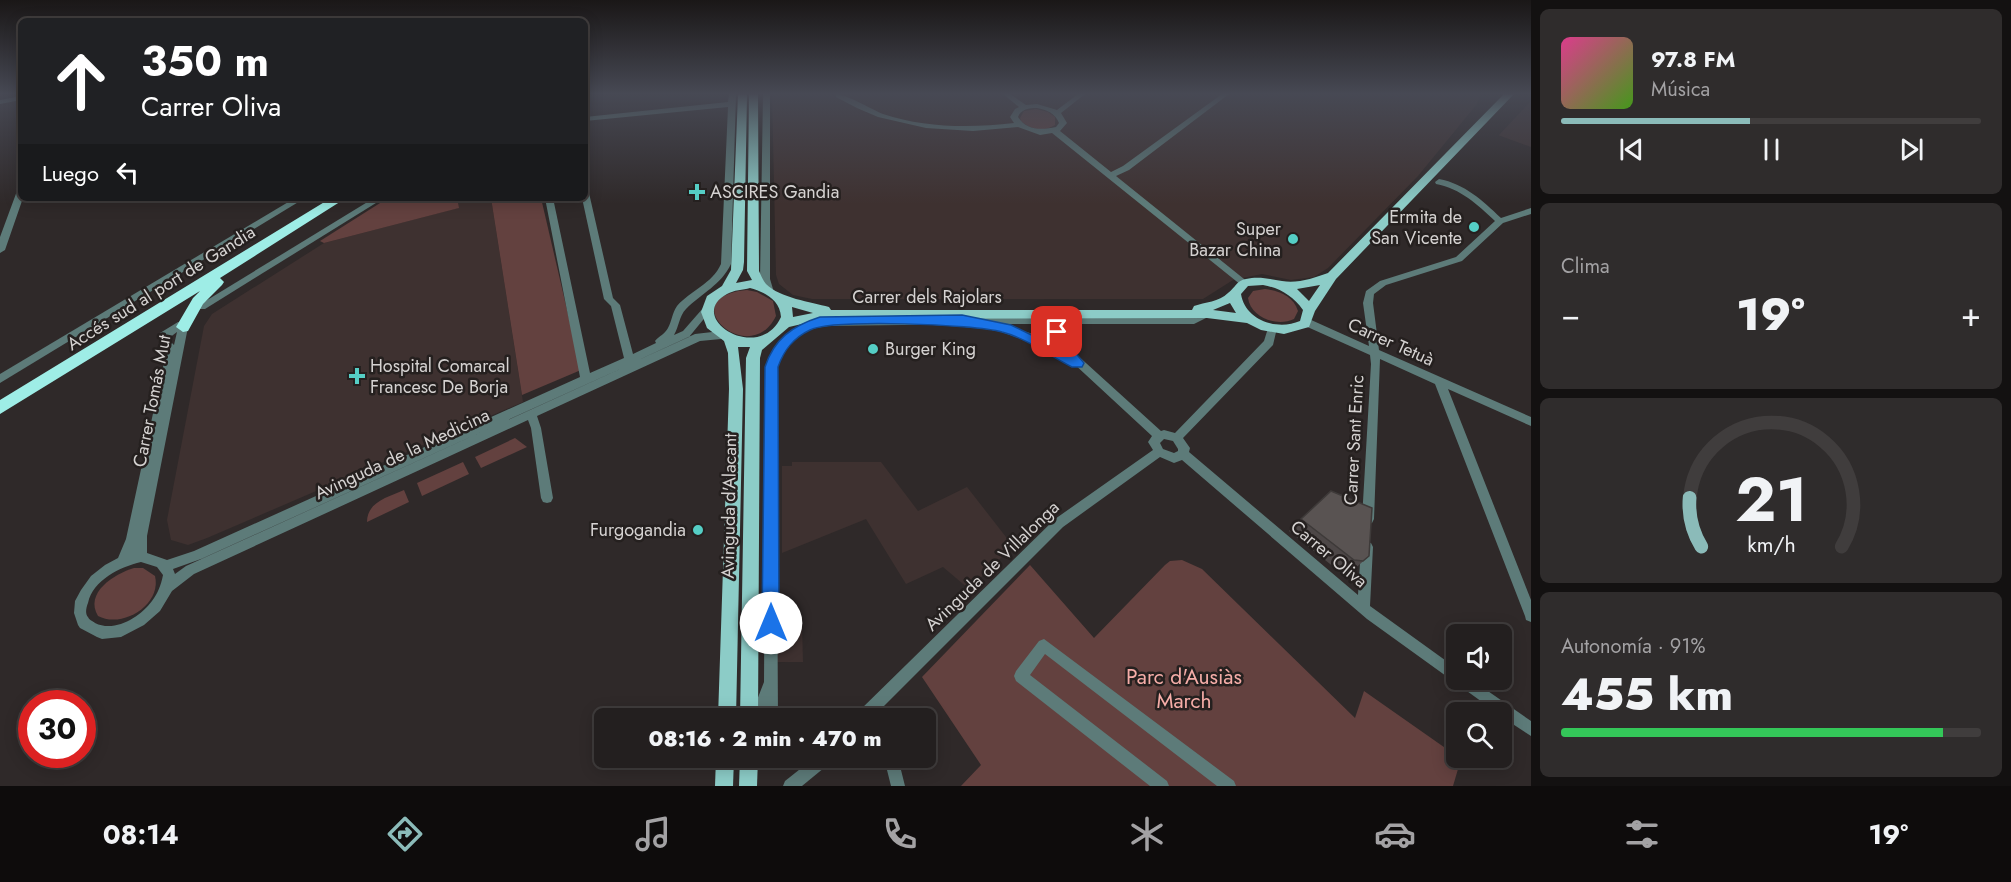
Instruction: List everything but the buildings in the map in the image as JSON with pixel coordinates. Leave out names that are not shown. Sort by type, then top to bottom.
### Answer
[{"type":"highway","name":"Accés sud al port de Gandia","points":[[0,396],[319,201]]},
{"type":"highway","name":"Accés sud al port de Gandia","points":[[0,408],[336,201]]},
{"type":"highway","points":[[183,327],[198,301],[214,284],[337,201]]},
{"type":"main road","points":[[727,288],[737,270],[738,262],[741,131]]},
{"type":"main road","points":[[754,131],[753,271],[765,287],[780,297],[787,314],[784,323],[768,337],[749,341],[725,337],[709,323],[707,309],[714,297],[727,288],[750,284],[765,287]]},
{"type":"main road","points":[[1308,316],[1297,294],[1284,286],[1267,281],[1244,283],[1235,295],[1238,307],[1250,319],[1272,328],[1291,329],[1308,316],[1332,276],[1473,131]]},
{"type":"main road","points":[[1284,286],[1309,284],[1332,276]]},
{"type":"main road","name":"Carrer dels Rajolars","points":[[780,297],[804,307],[830,310],[1186,309],[1217,305],[1235,295]]},
{"type":"main road","name":"Carrer dels Rajolars","points":[[784,323],[823,315],[1207,314],[1250,319]]},
{"type":"main road","name":"Avinguda d'Alacant","points":[[725,337],[734,353],[736,389],[727,708]]},
{"type":"main road","name":"Avinguda d'Alacant","points":[[749,708],[752,384],[756,348],[768,337]]},
{"type":"main road","points":[[724,786],[725,768]]},
{"type":"main road","points":[[748,768],[748,786]]},
{"type":"street","name":"Avinguda de la Medicina","points":[[633,359],[672,333],[681,308],[721,275],[726,264],[731,131]]},
{"type":"street","points":[[765,287],[766,131]]},
{"type":"street","points":[[1029,131],[1055,131],[1244,283]]},
{"type":"street","points":[[1111,175],[1126,168],[1176,131]]},
{"type":"street","points":[[1438,182],[1464,192],[1500,220],[1531,211]]},
{"type":"street","points":[[0,250],[18,199]]},
{"type":"street","points":[[0,379],[296,201]]},
{"type":"street","points":[[202,307],[375,201]]},
{"type":"street","points":[[550,201],[586,379]]},
{"type":"street","points":[[587,201],[609,299],[615,305],[633,359]]},
{"type":"street","name":"Carrer Sant Enric","points":[[1364,606],[1374,353],[1368,298],[1371,290],[1383,283],[1459,259],[1500,220]]},
{"type":"street","name":"Avinguda de la Medicina","points":[[166,566],[197,555],[686,334],[707,309]]},
{"type":"street","points":[[771,708],[771,367],[777,350],[788,338],[810,325],[830,321],[1194,320],[1207,314]]},
{"type":"street","name":"Carrer Tetuà","points":[[1308,316],[1374,353],[1531,422]]},
{"type":"street","points":[[962,320],[1007,328],[1077,363]]},
{"type":"street","points":[[1071,320],[1059,326],[1056,339],[1077,363],[1159,436]]},
{"type":"street","name":"Carrer Tomás Mut","points":[[123,561],[132,539],[171,353],[171,348],[164,341],[164,336],[178,326],[183,327],[141,536],[141,557]]},
{"type":"street","points":[[1177,438],[1269,342],[1272,328]]},
{"type":"street","name":"Avinguda de la Medicina","points":[[168,587],[190,570],[699,337],[725,337]]},
{"type":"street","points":[[1439,381],[1531,616]]},
{"type":"street","points":[[752,384],[772,400]]},
{"type":"street","points":[[531,415],[536,428],[547,498]]},
{"type":"street","points":[[1168,434],[1177,438],[1183,445],[1183,454],[1174,458],[1160,452],[1154,442],[1159,436],[1168,434]]},
{"type":"street","name":"Avinguda de Villalonga","points":[[872,708],[1059,524],[1160,452]]},
{"type":"street","name":"Carrer Oliva","points":[[1183,454],[1364,606],[1446,668]]},
{"type":"street","points":[[141,557],[151,558],[166,566],[170,575],[168,587],[153,611],[140,621],[108,633],[90,628],[83,623],[80,614],[85,594],[100,575],[123,561],[141,557]]},
{"type":"street","points":[[1161,786],[1021,676],[1044,645],[1223,784]]},
{"type":"street","points":[[761,708],[771,684]]},
{"type":"street","points":[[1475,690],[1531,729]]},
{"type":"street","points":[[876,704],[878,708]]},
{"type":"street","points":[[790,786],[812,768]]},
{"type":"street","points":[[894,768],[898,786]]},
{"type":"shaded area","points":[[773,131],[1455,131],[1418,176],[1328,268],[1314,277],[1291,280],[1262,274],[1233,280],[1203,299],[812,299],[793,295],[779,284],[776,275]]},
{"type":"shaded area","points":[[1503,131],[1531,131],[1531,147],[1498,135]]},
{"type":"shaded area","name":"Hospital Comarcal Francesc De Borja","points":[[457,201],[491,201],[523,402],[207,538],[188,545],[171,540],[167,520],[204,326],[212,314],[324,243],[458,208]]},
{"type":"shaded area","points":[[792,462],[881,462],[918,511],[967,487],[1013,546],[969,589],[943,567],[906,584],[866,519],[782,553],[782,466],[792,466]]},
{"type":"shaded area","points":[[802,624],[803,662],[776,662],[775,625]]},
{"type":"green space","points":[[383,201],[458,201],[459,208],[324,243],[320,241]]},
{"type":"green space","points":[[491,201],[542,201],[581,370],[522,395]]},
{"type":"green space","points":[[1265,289],[1280,293],[1293,302],[1298,311],[1294,319],[1273,321],[1259,316],[1254,311],[1248,298],[1253,291]]},
{"type":"green space","points":[[747,290],[757,292],[773,301],[776,316],[764,331],[749,336],[735,334],[722,326],[715,316],[715,305],[725,295]]},
{"type":"green space","points":[[515,438],[527,447],[481,468],[475,457]]},
{"type":"green space","points":[[463,462],[469,474],[422,496],[417,483]]},
{"type":"green space","points":[[404,490],[409,502],[367,522],[374,505]]},
{"type":"green space","name":"Parc d'Ausiàs March","points":[[1182,560],[1202,569],[1355,718],[1364,691],[1446,748],[1446,768],[1458,768],[1453,786],[961,786],[981,765],[922,677],[1030,565],[1094,638],[1170,561]]},
{"type":"green space","points":[[134,568],[143,568],[155,576],[156,587],[146,605],[128,617],[108,619],[98,616],[95,600],[98,592],[110,580]]},
{"type":"place","name":"ASCIRES Gandia","points":[[697,192]]},
{"type":"place","name":"Ermita de San Vicente","points":[[1474,227]]},
{"type":"place","name":"Super Bazar China","points":[[1293,239]]},
{"type":"place","name":"Burger King","points":[[873,349]]},
{"type":"place","name":"Hospital Comarcal Francesc De Borja","points":[[357,376]]},
{"type":"place","name":"Furgogandia","points":[[698,530]]},
{"type":"route","points":[[771,623],[771,367],[777,350],[788,338],[804,327],[820,322],[962,320],[1007,328],[1077,363],[1056,339],[1057,332]]}]
